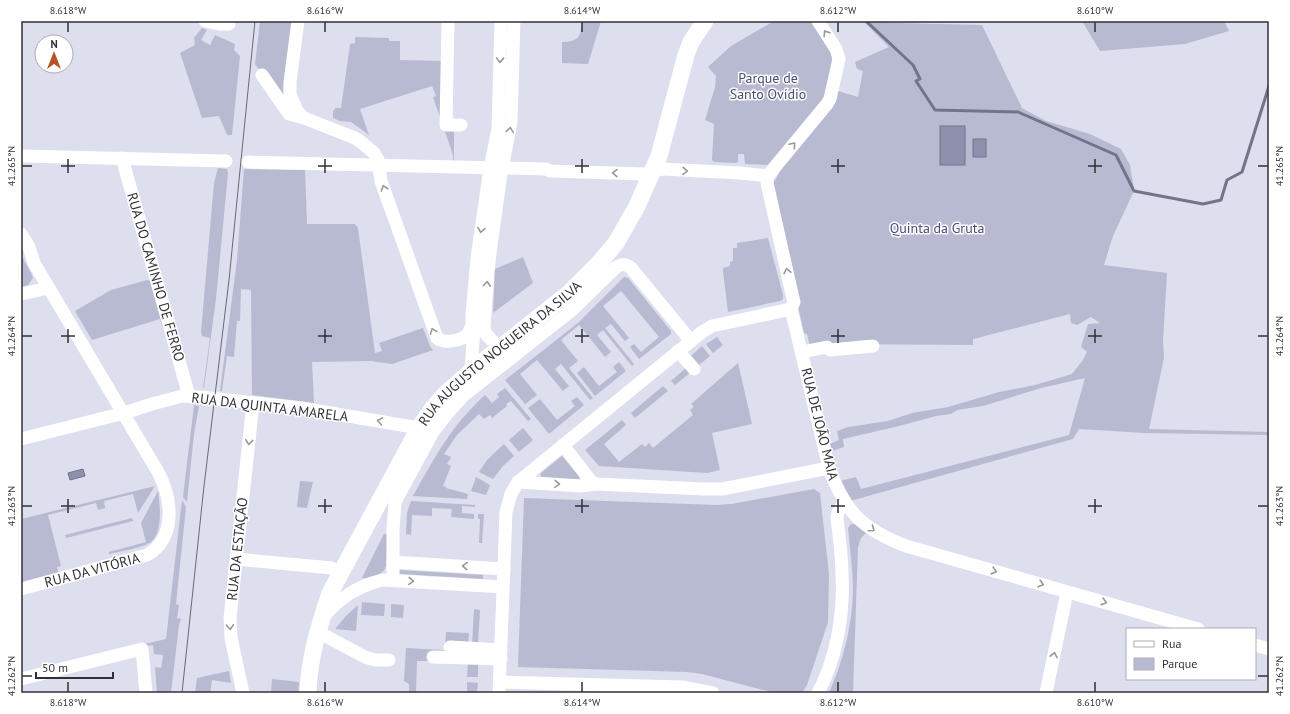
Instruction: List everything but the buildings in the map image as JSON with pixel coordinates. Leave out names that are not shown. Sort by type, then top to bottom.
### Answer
[{"type":"main road","name":"RUA AUGUSTO NOGUEIRA DA SILVA","points":[[308,693],[312,655],[319,626],[335,583],[418,428],[445,394],[471,370],[569,292],[608,254],[637,206],[654,171],[665,139],[686,55],[691,42],[705,21]]},
{"type":"street","points":[[205,21],[219,24],[229,24]]},
{"type":"street","points":[[298,21],[290,82],[290,94],[297,111],[304,118]]},
{"type":"street","points":[[448,21],[446,124],[461,125]]},
{"type":"street","points":[[499,348],[486,334],[484,328],[496,168],[501,21]]},
{"type":"street","points":[[471,370],[474,328],[472,325],[475,271],[481,200],[496,168],[511,122],[514,21]]},
{"type":"street","points":[[248,162],[546,169],[550,171],[645,174],[662,169],[768,176],[829,102],[839,58],[836,49],[818,21]]},
{"type":"street","points":[[262,75],[289,114],[304,118],[355,138],[374,153],[378,160],[382,181],[436,338],[441,342],[445,342],[463,337],[472,325]]},
{"type":"street","points":[[21,156],[226,161]]},
{"type":"street","name":"RUA DO CAMINHO DE FERRO","points":[[122,158],[189,396]]},
{"type":"street","name":"RUA DE JOÃO MAIA","points":[[768,176],[768,190],[794,302],[791,309],[807,354],[829,468],[835,485],[844,502],[856,516],[885,538],[932,554],[1194,628]]},
{"type":"street","name":"RUA DA VITÓRIA","points":[[21,234],[29,247],[33,261],[124,413],[165,487],[169,516],[167,530],[163,541],[155,550],[143,557],[21,589]]},
{"type":"street","points":[[393,580],[394,509],[396,499],[433,432],[446,415],[472,389],[571,311],[615,268],[623,264],[631,268],[691,341]]},
{"type":"street","points":[[21,294],[49,288]]},
{"type":"street","points":[[713,693],[682,687],[500,688],[506,512],[510,494],[518,482],[702,332],[712,326],[791,309]]},
{"type":"street","points":[[807,354],[827,347],[830,350],[873,346]]},
{"type":"street","points":[[678,351],[694,369]]},
{"type":"street","name":"RUA DA QUINTA AMARELA","points":[[21,439],[124,413],[174,397],[189,396],[301,408],[418,428]]},
{"type":"street","name":"RUA DA ESTAÇÃO","points":[[243,693],[230,628],[230,618],[253,403]]},
{"type":"street","points":[[563,445],[590,480],[595,484]]},
{"type":"street","points":[[518,482],[581,486],[595,484],[722,489],[829,468]]},
{"type":"street","points":[[818,693],[834,650],[841,616],[842,573],[837,518],[838,512],[844,502]]},
{"type":"street","points":[[236,560],[327,568]]},
{"type":"street","points":[[393,562],[504,569]]},
{"type":"street","points":[[389,660],[374,660],[364,657],[319,626],[332,607],[350,592],[365,585],[382,580],[503,587]]},
{"type":"street","points":[[1046,693],[1067,592]]},
{"type":"street","points":[[1256,645],[1269,649]]},
{"type":"street","points":[[450,647],[501,654]]},
{"type":"street","points":[[21,679],[142,649],[146,693]]},
{"type":"street","points":[[433,657],[501,654]]},
{"type":"green space","points":[[260,21],[292,21],[283,90],[290,112],[255,64]]},
{"type":"green space","points":[[582,21],[601,21],[588,64],[562,63],[562,42],[572,41],[578,37],[581,31]]},
{"type":"green space","name":"Parque de Santo Ovídio","points":[[774,21],[813,21],[833,51],[835,62],[825,102],[770,165],[745,164],[744,154],[738,154],[738,162],[736,163],[714,162],[712,160],[714,124],[705,120],[715,87],[716,76],[708,67],[731,46]]},
{"type":"green space","name":"Quinta da Gruta","points":[[863,21],[982,25],[1022,108],[1046,121],[1090,134],[1121,149],[1130,165],[1134,190],[1132,191],[1133,193],[1113,236],[1104,265],[1167,273],[1163,341],[1164,358],[1149,429],[1269,432],[1269,435],[1145,433],[1079,429],[1073,439],[850,501],[840,481],[856,477],[861,489],[1069,435],[1085,378],[1041,388],[983,406],[957,410],[951,414],[936,416],[843,439],[844,447],[832,451],[830,444],[839,440],[837,431],[848,427],[888,421],[912,413],[948,407],[999,392],[1035,385],[1072,374],[1083,360],[1087,352],[1081,347],[1088,324],[1100,323],[1091,317],[1077,325],[1071,323],[1070,314],[973,339],[973,345],[822,344],[810,347],[807,334],[804,333],[771,185],[783,166],[838,91],[858,97],[863,71],[857,69],[855,62],[889,47]]},
{"type":"green space","points":[[1082,21],[1224,21],[1229,31],[1185,44],[1100,51]]},
{"type":"green space","points":[[202,28],[207,30],[201,40],[210,45],[215,35],[235,44],[234,50],[240,56],[232,135],[227,135],[219,116],[202,118],[180,53],[195,45],[194,38]]},
{"type":"green space","points":[[355,37],[389,38],[389,41],[400,41],[400,60],[443,61],[454,130],[454,162],[453,155],[433,97],[436,96],[432,86],[360,109],[369,135],[351,122],[340,121],[333,118],[333,111],[336,108],[341,108],[350,44],[355,43]]},
{"type":"green space","points":[[218,168],[227,169],[228,173],[216,299],[203,388],[210,338],[202,336],[201,332],[214,183]]},
{"type":"green space","points":[[244,169],[305,170],[307,224],[355,224],[358,228],[375,353],[382,351],[379,343],[423,328],[433,350],[392,364],[371,361],[312,362],[314,403],[252,395],[251,290],[241,289],[240,321],[237,321],[234,357],[227,356],[222,391],[220,391],[237,260]]},
{"type":"green space","points":[[768,238],[783,299],[780,301],[728,312],[723,268],[730,266],[730,262],[733,261],[733,248],[737,248],[737,243]]},
{"type":"green space","points":[[21,255],[33,278],[28,285],[21,287]]},
{"type":"green space","points":[[523,257],[533,283],[493,313],[495,269]]},
{"type":"green space","points":[[624,277],[628,278],[671,331],[671,334],[639,359],[630,347],[634,344],[641,352],[659,337],[621,291],[603,306],[629,338],[625,341],[611,324],[605,328],[634,364],[632,366],[603,330],[597,335],[611,352],[605,357],[579,325],[561,340],[578,361],[569,368],[593,398],[590,400],[561,364],[555,369],[569,386],[563,391],[537,360],[520,374],[537,395],[525,404],[505,380],[578,323]]},
{"type":"green space","points":[[147,280],[153,282],[175,366],[160,319],[92,340],[75,311],[111,290]]},
{"type":"green space","points":[[717,337],[723,345],[713,353],[706,344]]},
{"type":"green space","points":[[702,346],[710,356],[699,365],[691,356]]},
{"type":"green space","points":[[619,362],[626,371],[595,396],[577,373],[584,367],[599,386],[617,372],[613,367]]},
{"type":"green space","points":[[738,363],[752,424],[712,433],[720,470],[707,473],[599,466],[585,450],[622,420],[626,425],[604,444],[619,462],[642,444],[645,447],[649,443],[653,448],[693,415],[690,410],[694,407],[691,404]]},
{"type":"green space","points":[[687,367],[691,372],[675,385],[671,381]]},
{"type":"green space","points":[[663,386],[668,391],[635,418],[631,413]]},
{"type":"green space","points":[[505,388],[531,419],[528,421],[511,401],[492,418],[490,415],[484,419],[479,414],[457,435],[444,454],[451,457],[447,464],[451,466],[443,486],[468,494],[467,499],[413,496],[444,442],[462,418],[485,395],[492,403],[499,397],[497,394]]},
{"type":"green space","points":[[577,397],[584,405],[549,434],[528,408],[540,399],[557,420],[575,406],[571,401]]},
{"type":"green space","points":[[194,405],[199,406],[194,434],[187,502],[183,497]]},
{"type":"green space","points":[[523,428],[533,440],[519,452],[509,440]]},
{"type":"green space","points":[[504,444],[514,456],[503,466],[493,479],[479,472],[487,460]]},
{"type":"green space","points":[[562,456],[580,477],[578,480],[541,477],[541,473]]},
{"type":"green space","points":[[476,477],[490,485],[486,495],[471,491]]},
{"type":"green space","points":[[300,481],[313,482],[307,508],[297,507]]},
{"type":"green space","points":[[155,486],[138,513],[133,494],[104,501],[105,508],[98,510],[96,503],[48,515],[61,566],[57,567],[59,574],[21,584],[21,519]]},
{"type":"green space","points":[[814,489],[820,493],[829,574],[828,622],[807,685],[802,693],[775,693],[702,674],[687,672],[518,667],[524,498],[717,505],[731,504]]},
{"type":"green space","points":[[158,491],[160,518],[155,538],[143,546],[109,554],[109,552],[146,542],[141,523]]},
{"type":"green space","points":[[182,500],[186,507],[176,604],[179,605],[177,618],[181,619],[171,693],[157,693],[155,667],[161,668],[163,655],[154,654],[153,645],[145,646],[145,644],[166,639]]},
{"type":"green space","points":[[411,501],[475,505],[475,507],[462,506],[462,513],[474,514],[474,519],[451,517],[452,509],[432,508],[432,516],[412,515],[411,535],[406,534],[407,513]]},
{"type":"green space","points":[[478,514],[484,514],[482,543],[479,543],[480,519],[478,519]]},
{"type":"green space","points":[[132,518],[133,521],[66,538],[65,535]]},
{"type":"green space","points":[[851,524],[855,524],[867,532],[861,538],[858,547],[853,693],[829,693],[839,669],[851,618],[853,584],[848,528]]},
{"type":"green space","points":[[384,534],[388,534],[385,569],[377,576],[362,578]]},
{"type":"green space","points":[[399,570],[483,575],[483,579],[401,574],[399,573]]},
{"type":"green space","points":[[362,602],[385,604],[384,616],[361,615]]},
{"type":"green space","points":[[391,604],[404,605],[403,618],[391,617]]},
{"type":"green space","points":[[358,605],[356,631],[335,629],[346,616]]},
{"type":"green space","points":[[474,609],[480,610],[478,645],[472,645]]},
{"type":"green space","points":[[446,632],[469,633],[468,645],[449,650],[433,661],[417,661],[416,693],[409,693],[409,684],[404,681],[406,648],[445,650]]},
{"type":"green space","points":[[468,661],[478,661],[478,677],[467,677]]},
{"type":"green space","points":[[229,671],[231,683],[212,680],[210,693],[195,693],[197,678]]},
{"type":"green space","points":[[272,679],[299,682],[298,693],[271,693]]},
{"type":"green space","points":[[467,682],[478,683],[477,693],[467,693]]},
{"type":"shaded area","points":[[940,126],[965,126],[965,165],[940,165]]},
{"type":"shaded area","points":[[973,139],[986,139],[986,157],[973,157]]},
{"type":"shaded area","points":[[83,469],[85,476],[70,480],[68,473]]},
{"type":"waterway","points":[[866,21],[913,65],[920,79],[916,81],[935,110],[1018,112],[1116,155],[1134,191],[1203,204],[1221,200],[1227,180],[1242,172],[1269,86]]},
{"type":"tram line","points":[[182,693],[204,486],[229,280],[255,21]]}]
